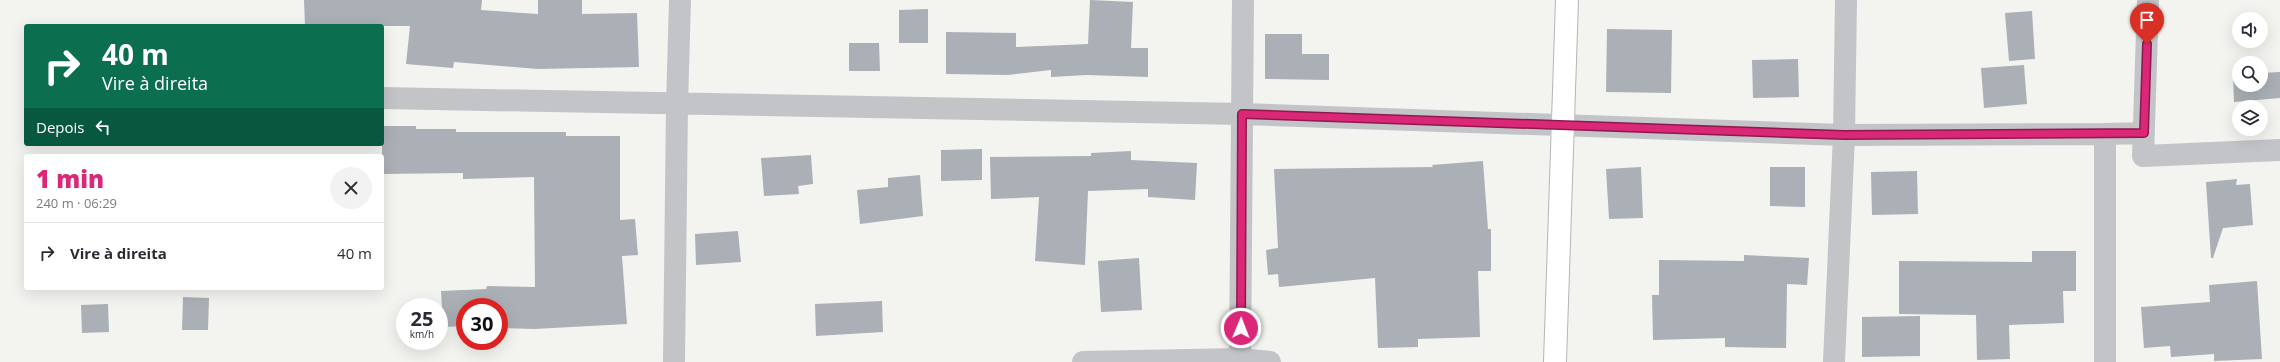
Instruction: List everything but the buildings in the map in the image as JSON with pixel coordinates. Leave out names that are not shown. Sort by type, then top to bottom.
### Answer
[{"type":"main road","points":[[1555,362],[1567,0]]},
{"type":"street","points":[[674,362],[677,105],[680,0]]},
{"type":"street","points":[[1240,361],[1243,0]]},
{"type":"street","points":[[1834,362],[1844,135],[1846,0]]},
{"type":"street","points":[[2148,0],[2143,156],[2280,150]]},
{"type":"street","points":[[384,98],[677,105],[1242,114],[1563,127],[1844,135],[2144,133]]},
{"type":"street","points":[[2105,134],[2105,362]]},
{"type":"street","points":[[1083,362],[1270,362]]},
{"type":"route","points":[[1241,328],[1242,114],[1563,127],[1844,135],[2144,133],[2147,44]]}]
